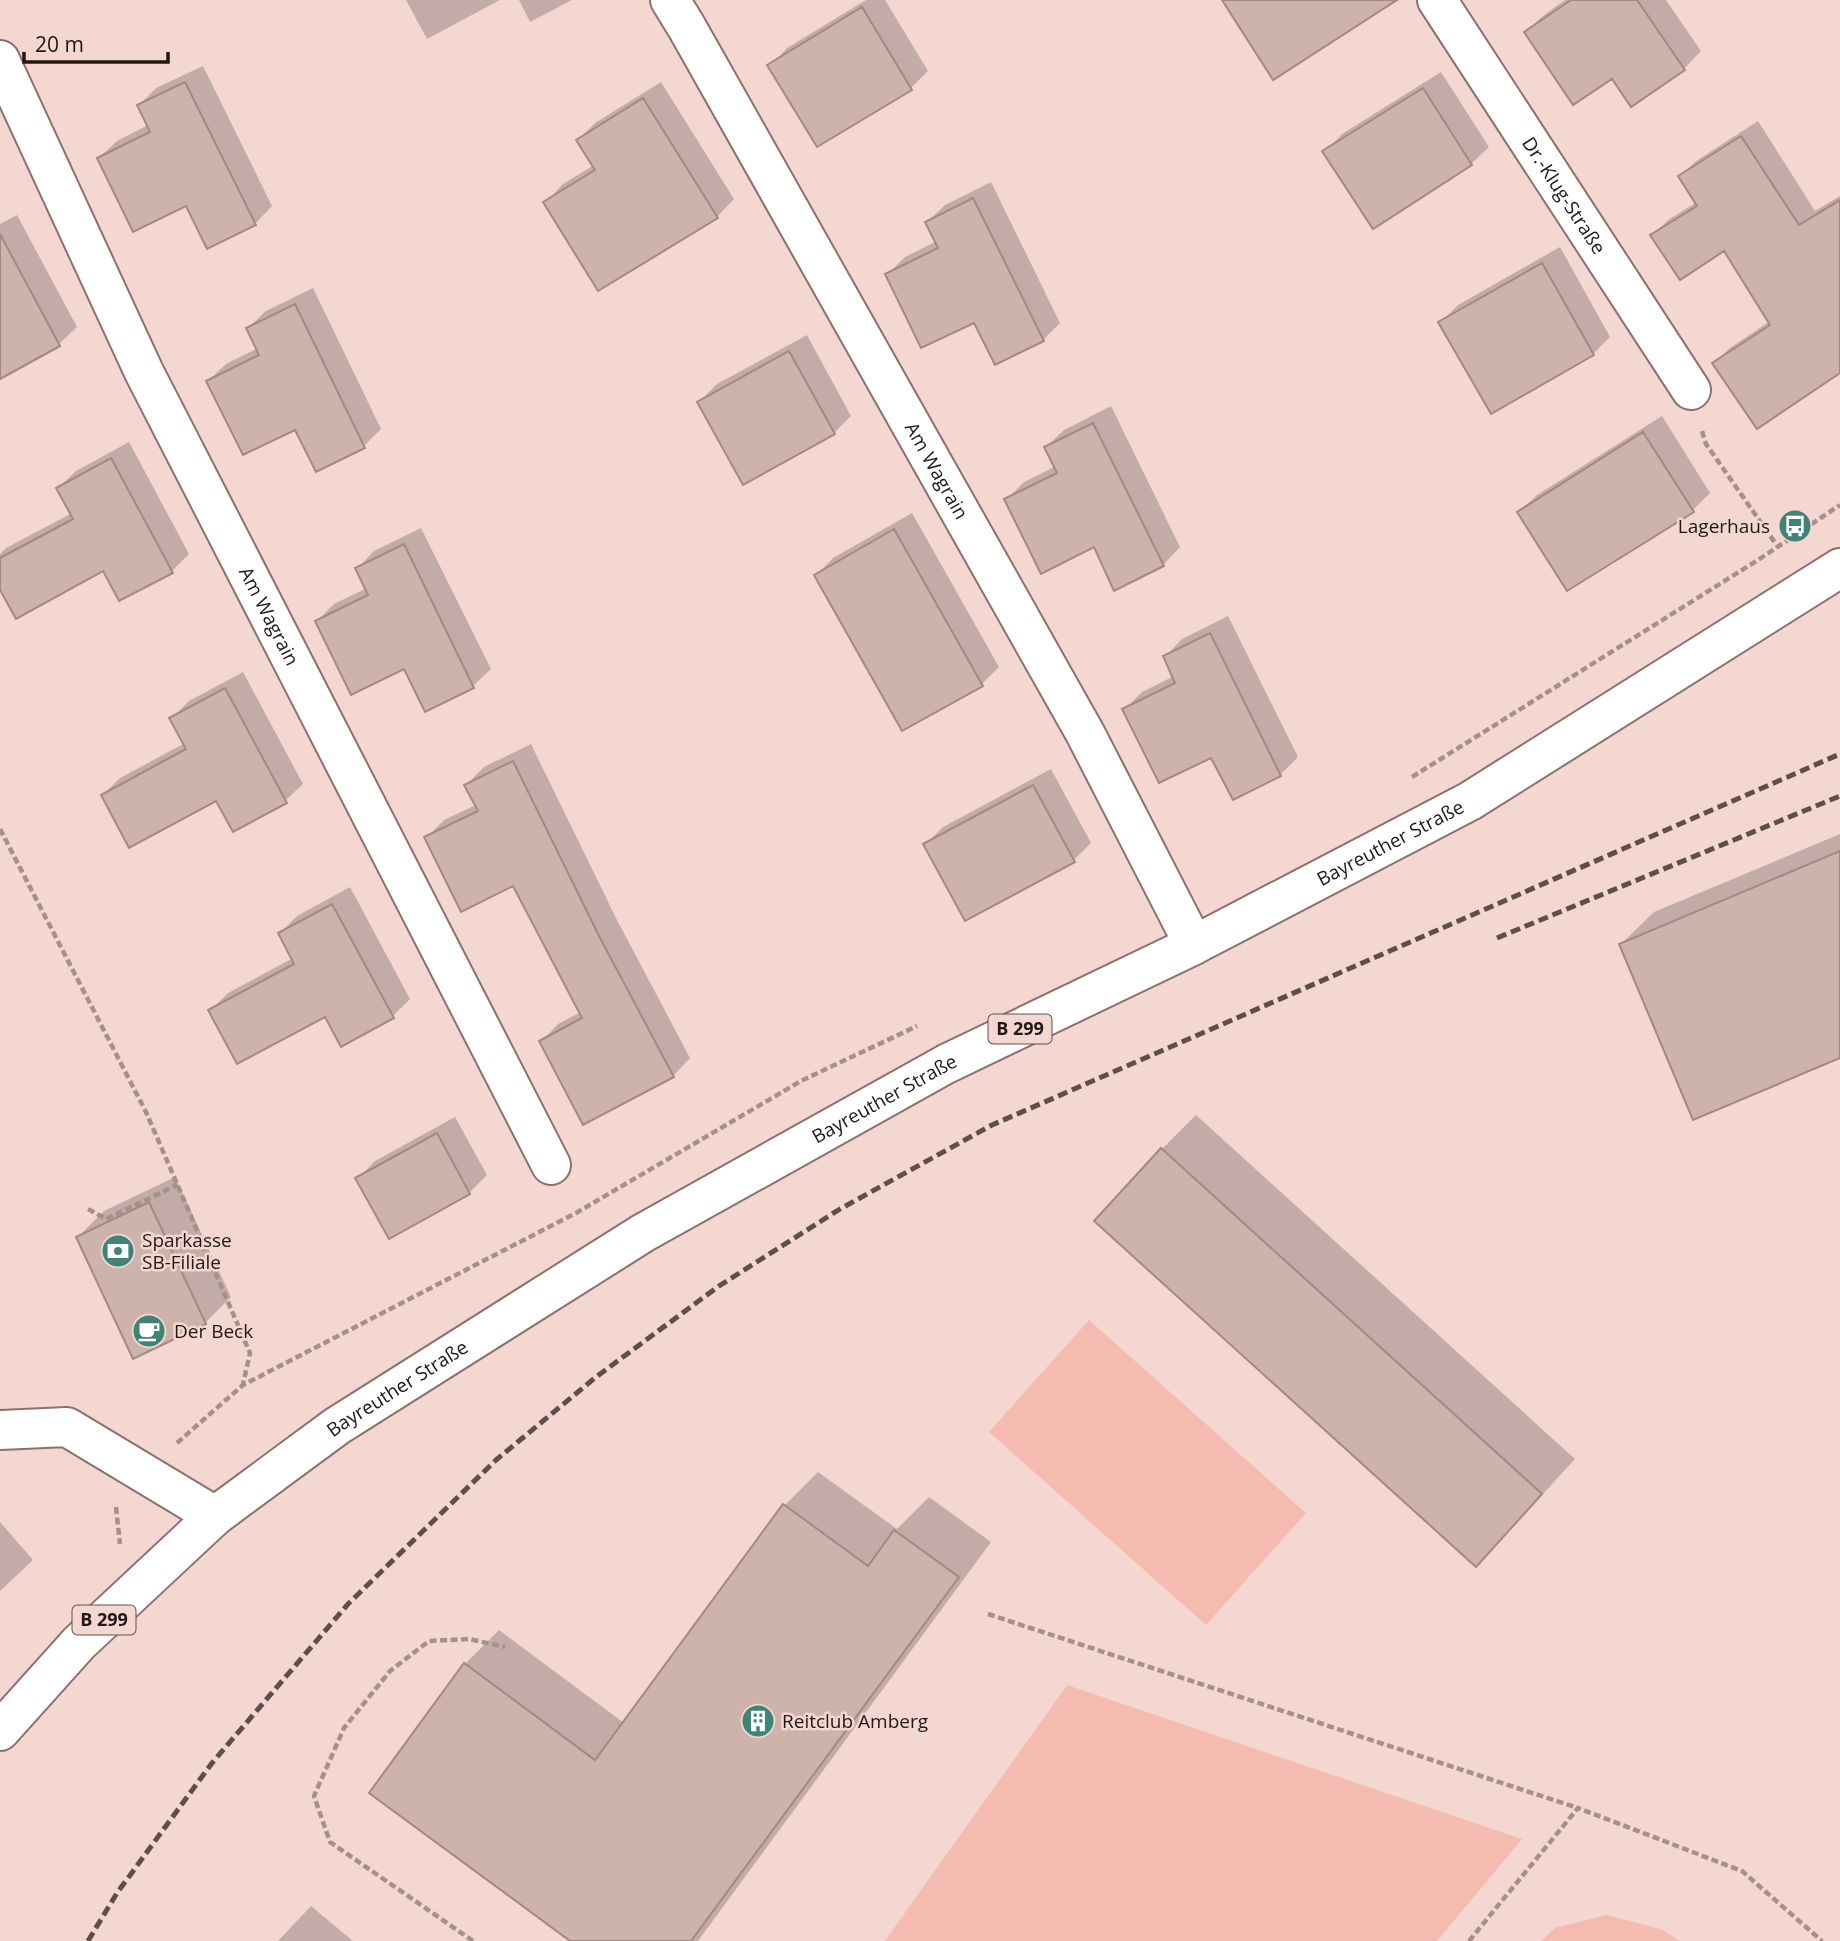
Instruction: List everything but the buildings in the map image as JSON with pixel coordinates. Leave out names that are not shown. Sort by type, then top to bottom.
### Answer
[{"type":"street","name":"Am Wagrain","points":[[670,0],[1085,733],[1194,945]]},
{"type":"street","name":"Dr.-Klug-Straße","points":[[1437,0],[1691,390]]},
{"type":"street","name":"Am Wagrain","points":[[0,60],[144,372],[551,1165]]},
{"type":"street","name":"Bayreuther Straße","points":[[0,1731],[79,1643],[215,1516],[337,1426],[643,1233],[946,1064],[1194,945],[1470,801],[1840,568]]},
{"type":"street","points":[[0,1430],[67,1426],[215,1516]]},
{"type":"path","points":[[1691,390],[1706,444],[1778,547]]},
{"type":"path","points":[[1795,526],[1799,533]]},
{"type":"path","points":[[0,829],[146,1112],[250,1353],[243,1385]]},
{"type":"path","points":[[0,848],[8,843]]},
{"type":"path","points":[[88,1209],[106,1219],[177,1185]]},
{"type":"path","points":[[988,1614],[1578,1808],[1742,1871],[1822,1941]]},
{"type":"path","points":[[473,1941],[330,1842],[314,1796],[344,1728],[390,1671],[400,1663],[429,1641],[469,1639],[505,1647]]},
{"type":"path","points":[[1469,1941],[1578,1808]]},
{"type":"shaded area","points":[[1089,1320],[1306,1513],[1206,1625],[989,1432]]},
{"type":"shaded area","points":[[1067,1685],[1522,1839],[1437,1941],[885,1941]]},
{"type":"shaded area","points":[[1606,1915],[1661,1929],[1680,1941],[1541,1941],[1555,1928]]},
{"type":"railway","points":[[88,1941],[117,1893],[212,1763],[348,1604],[496,1460],[596,1377],[719,1286],[840,1209],[992,1125],[1840,754]]},
{"type":"railway","points":[[1497,938],[1840,796]]},
{"type":"place","name":"Lagerhaus","points":[[1795,526]]},
{"type":"place","name":"Sparkasse SB-Filiale","points":[[118,1251]]},
{"type":"place","name":"Der Beck","points":[[149,1331]]},
{"type":"place","name":"Reitclub Amberg","points":[[758,1721]]}]
